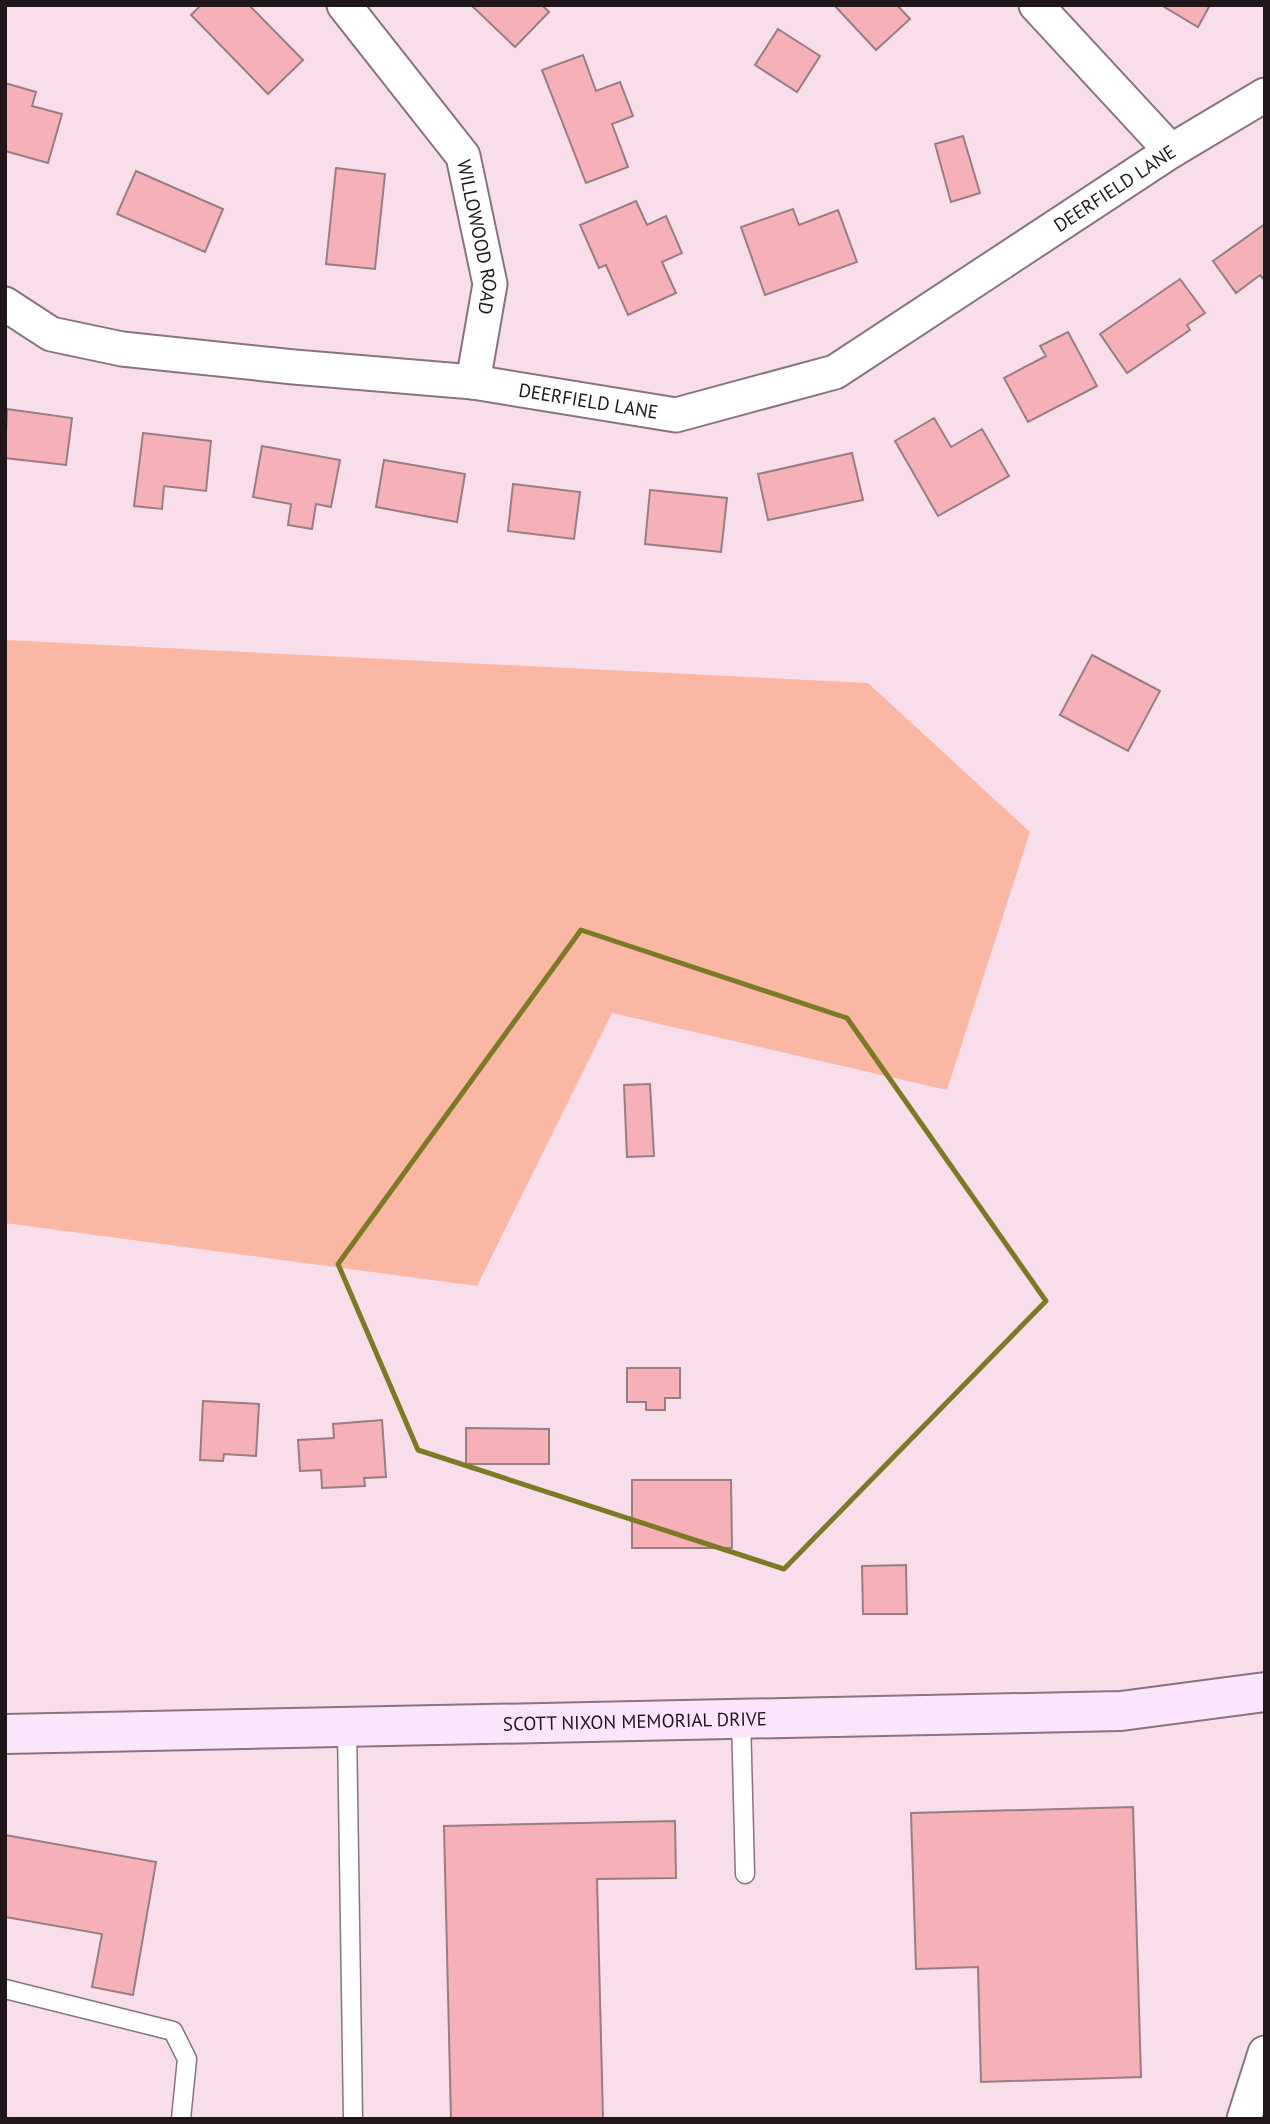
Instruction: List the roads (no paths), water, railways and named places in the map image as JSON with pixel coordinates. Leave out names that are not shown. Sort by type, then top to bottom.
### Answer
[{"type":"main road","name":"SCOTT NIXON MEMORIAL DRIVE","points":[[5,1734],[1121,1711],[1265,1692]]},
{"type":"street","name":"WILLOWOOD ROAD","points":[[344,5],[463,156],[490,284],[474,382]]},
{"type":"street","points":[[1036,5],[1171,151]]},
{"type":"street","name":"DEERFIELD LANE","points":[[5,304],[51,334],[122,349],[294,368],[474,382],[676,415],[835,372],[1171,151],[1265,95]]},
{"type":"street","points":[[1244,2119],[1265,2053]]},
{"type":"lane","points":[[741,1718],[745,1874]]},
{"type":"lane","points":[[347,1727],[353,2119]]},
{"type":"lane","points":[[5,1989],[173,2031],[187,2059],[181,2119]]}]
